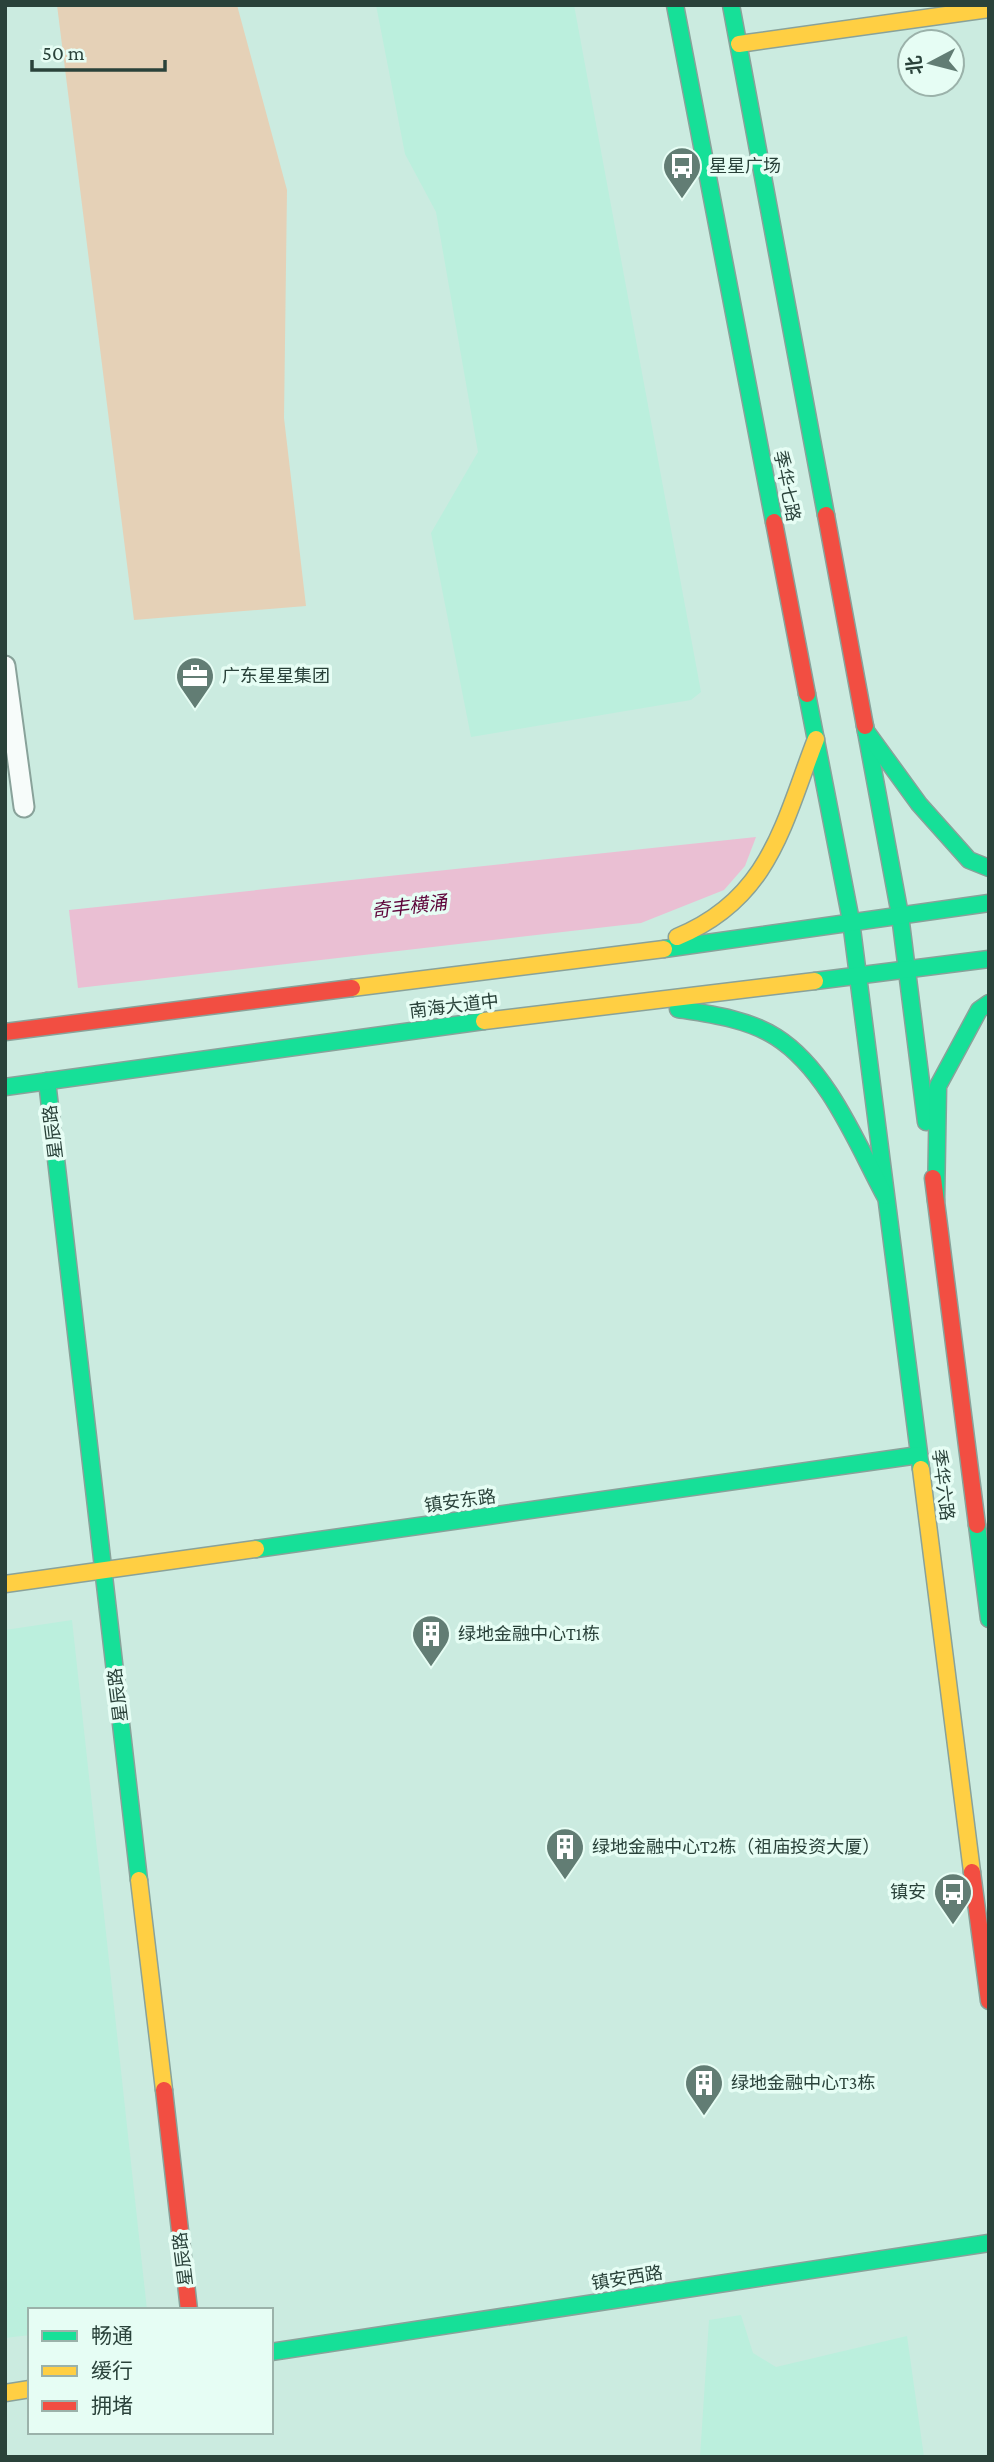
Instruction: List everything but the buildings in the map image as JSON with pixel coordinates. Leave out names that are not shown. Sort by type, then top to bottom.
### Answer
[{"type":"main road","name":"季华七路","points":[[675,5],[851,921],[859,975]]},
{"type":"main road","name":"季华七路","points":[[732,5],[900,915]]},
{"type":"main road","points":[[739,44],[989,9]]},
{"type":"main road","points":[[866,731],[919,804],[969,860],[989,868]]},
{"type":"main road","points":[[641,952],[705,926],[735,903],[768,861],[816,739]]},
{"type":"main road","name":"南海大道中","points":[[5,1032],[408,986],[989,903]]},
{"type":"main road","name":"季华六路","points":[[900,915],[989,1619]]},
{"type":"main road","name":"南海大道中","points":[[5,1087],[399,1032],[989,959]]},
{"type":"main road","name":"季华六路","points":[[859,975],[989,2001]]},
{"type":"main road","points":[[644,1003],[722,1016],[776,1037],[806,1061],[834,1104],[885,1196]]},
{"type":"main road","points":[[936,1201],[938,1086],[979,1010],[989,1003]]},
{"type":"main road","points":[[399,1032],[408,1017]]},
{"type":"main road","name":"星辰路","points":[[47,1081],[188,2308]]},
{"type":"main road","name":"镇安东路","points":[[5,1584],[919,1455]]},
{"type":"main road","name":"镇安西路","points":[[273,2352],[989,2243]]},
{"type":"main road","points":[[5,2393],[28,2389]]},
{"type":"street","points":[[5,666],[24,807],[5,778]]},
{"type":"shaded area","points":[[57,5],[237,5],[287,190],[284,418],[306,606],[134,620]]},
{"type":"shaded area","points":[[376,5],[574,5],[701,692],[691,700],[471,737],[431,533],[478,452],[436,212],[405,154]]},
{"type":"shaded area","points":[[72,1620],[147,2308],[28,2308],[28,2335],[5,2338],[5,1630]]},
{"type":"shaded area","points":[[741,2315],[753,2353],[776,2367],[907,2336],[924,2457],[700,2457],[709,2320]]},
{"type":"water","name":"奇丰横涌","points":[[756,837],[745,866],[724,890],[641,923],[78,988],[69,910]]},
{"type":"traffic: fast","points":[[675,5],[774,522]]},
{"type":"traffic: fast","points":[[731,5],[826,515]]},
{"type":"traffic: fast","points":[[807,694],[851,921],[921,1469]]},
{"type":"traffic: fast","points":[[865,726],[900,915],[926,1122]]},
{"type":"traffic: fast","points":[[866,731],[919,804],[969,860],[989,868]]},
{"type":"traffic: fast","points":[[664,949],[989,903]]},
{"type":"traffic: fast","points":[[815,981],[989,959]]},
{"type":"traffic: fast","points":[[936,1201],[938,1086],[979,1010],[989,1003]]},
{"type":"traffic: fast","points":[[678,1009],[728,1018],[753,1026],[776,1037],[794,1051],[811,1068],[840,1109],[885,1196]]},
{"type":"traffic: fast","points":[[5,1087],[484,1021]]},
{"type":"traffic: fast","points":[[47,1081],[139,1880]]},
{"type":"traffic: fast","points":[[256,1549],[919,1455]]},
{"type":"traffic: fast","points":[[977,1525],[989,1619]]},
{"type":"traffic: fast","points":[[273,2352],[989,2243]]},
{"type":"traffic: slow","points":[[739,44],[989,9]]},
{"type":"traffic: slow","points":[[677,937],[708,921],[733,902],[753,880],[782,829],[816,739]]},
{"type":"traffic: slow","points":[[352,988],[664,949]]},
{"type":"traffic: slow","points":[[484,1021],[815,981]]},
{"type":"traffic: slow","points":[[921,1469],[972,1872]]},
{"type":"traffic: slow","points":[[5,1584],[256,1549]]},
{"type":"traffic: slow","points":[[139,1880],[164,2090]]},
{"type":"traffic: slow","points":[[5,2393],[28,2389]]},
{"type":"traffic: jam","points":[[826,515],[865,726]]},
{"type":"traffic: jam","points":[[774,522],[807,694]]},
{"type":"traffic: jam","points":[[5,1032],[352,988]]},
{"type":"traffic: jam","points":[[933,1178],[977,1525]]},
{"type":"traffic: jam","points":[[972,1872],[989,2001]]},
{"type":"traffic: jam","points":[[164,2090],[189,2308]]},
{"type":"place","name":"星星广场","points":[[682,200]]},
{"type":"place","name":"广东星星集团","points":[[195,710]]},
{"type":"place","name":"绿地金融中心T1栋","points":[[431,1668]]},
{"type":"place","name":"绿地金融中心T2栋（祖庙投资大厦）","points":[[565,1881]]},
{"type":"place","name":"镇安","points":[[953,1926]]},
{"type":"place","name":"绿地金融中心T3栋","points":[[704,2117]]}]
